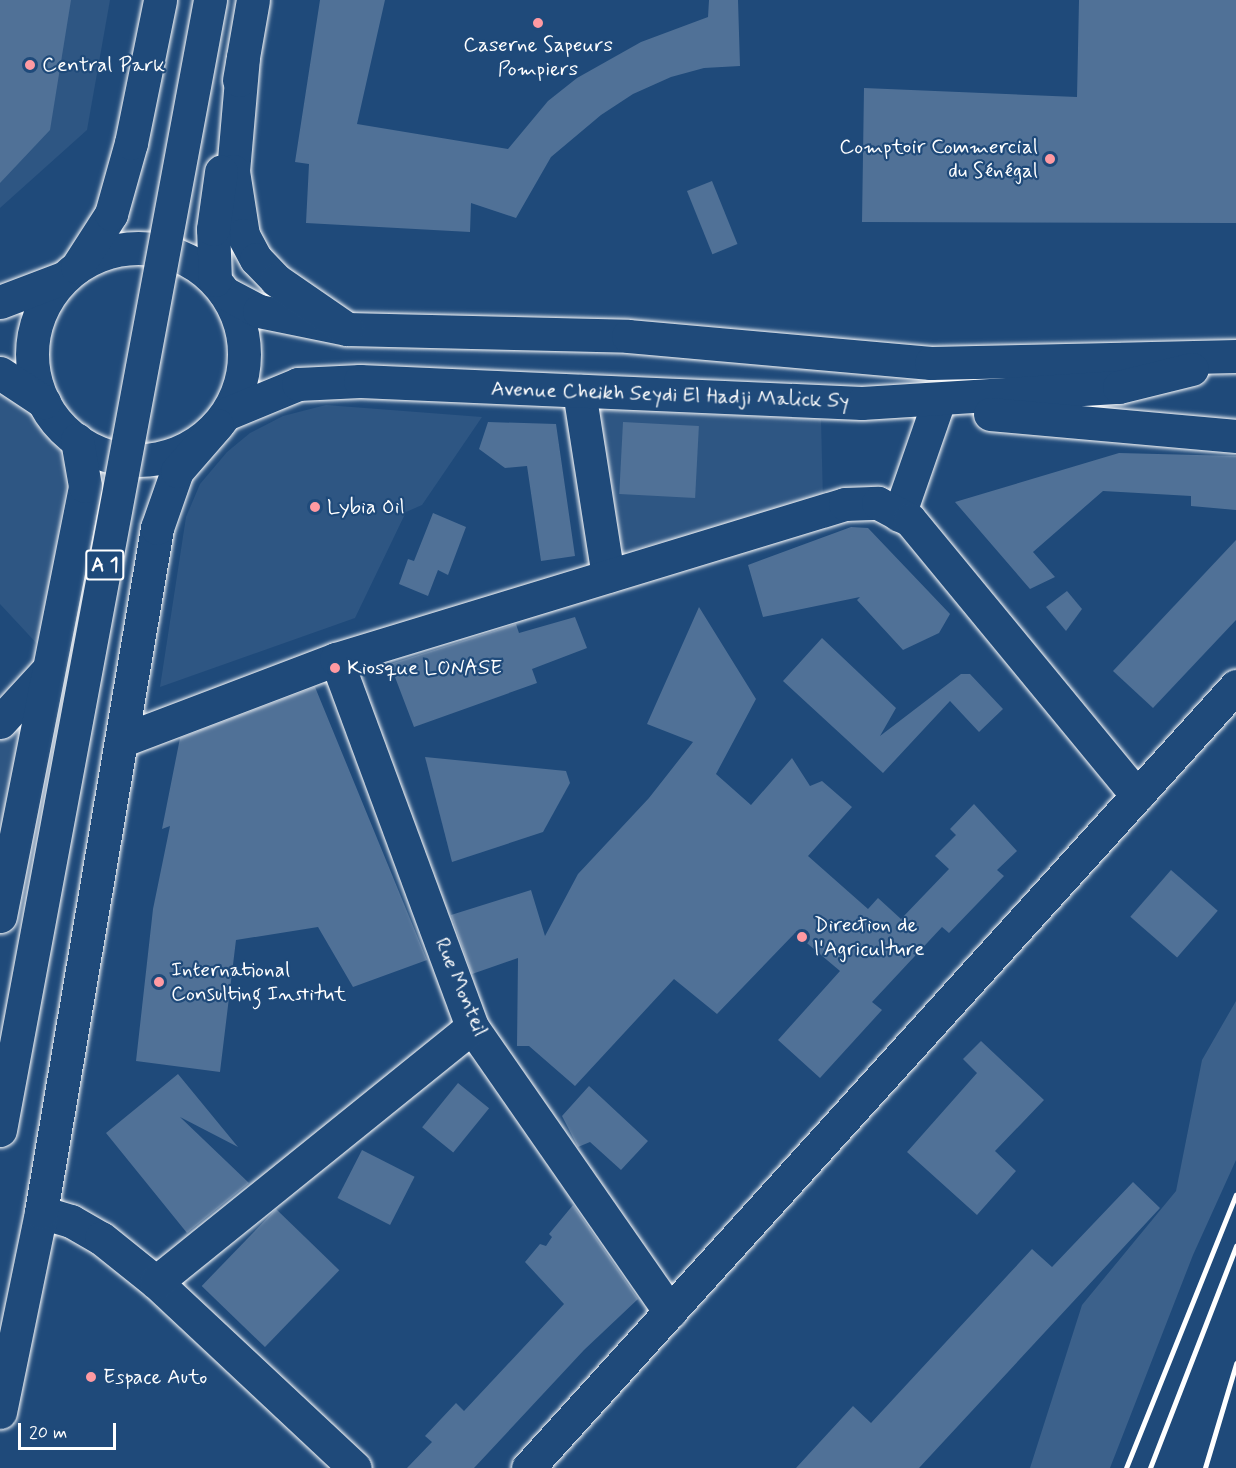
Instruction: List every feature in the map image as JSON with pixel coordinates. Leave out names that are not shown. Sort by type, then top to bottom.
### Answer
[{"type":"main road","points":[[44,402],[36,384],[32,346],[42,309],[111,214],[131,143],[160,0]]},
{"type":"main road","name":"A 1","points":[[0,1130],[210,0]]},
{"type":"main road","points":[[0,1412],[41,1212],[123,740],[157,528],[167,491],[177,471],[223,419],[243,374],[245,353],[242,331],[220,286],[214,204],[253,0]]},
{"type":"main road","points":[[243,57],[233,171],[243,235],[256,259],[276,280],[347,329]]},
{"type":"main road","points":[[0,302],[70,273],[114,250],[156,249],[194,264],[220,286],[259,311],[347,329],[628,336],[932,363],[1115,372],[1236,357]]},
{"type":"main road","name":"Avenue Cheikh Seydi El Hadji Malick Sy","points":[[223,419],[298,384],[360,381],[862,403],[1115,372]]},
{"type":"main road","points":[[0,373],[44,402],[77,440],[112,457],[150,460],[187,449],[223,419]]},
{"type":"main road","points":[[579,391],[608,576]]},
{"type":"main road","points":[[862,403],[1236,436]]},
{"type":"main road","points":[[899,515],[936,409]]},
{"type":"main road","points":[[0,916],[46,672],[85,486],[77,440]]},
{"type":"main road","points":[[123,740],[336,659],[845,504],[878,503],[910,520],[1137,795]]},
{"type":"main road","name":"Rue Monteil","points":[[336,659],[472,1027],[670,1312]]},
{"type":"main road","points":[[0,722],[46,672]]},
{"type":"main road","points":[[528,1468],[1236,686]]},
{"type":"main road","points":[[156,1282],[472,1027]]},
{"type":"main road","points":[[41,1212],[71,1221],[101,1238],[156,1282],[355,1468]]},
{"type":"shaded area","points":[[0,0],[110,0],[87,130],[0,208]]},
{"type":"shaded area","points":[[0,393],[29,411],[56,444],[65,465],[66,486],[40,647],[0,604]]},
{"type":"shaded area","points":[[326,405],[482,417],[422,505],[406,512],[355,618],[160,687],[186,517],[200,484],[227,452],[250,433],[283,416]]},
{"type":"shaded area","points":[[563,409],[821,419],[823,501],[584,562]]},
{"type":"shaded area","points":[[29,709],[0,874],[0,741]]},
{"type":"shaded area","points":[[1236,1001],[1236,1160],[1193,1255],[1110,1468],[1030,1468],[1082,1305],[1176,1191],[1202,1060]]},
{"type":"building","name":"Central Park","points":[[0,0],[71,0],[50,130],[0,183]]},
{"type":"building","points":[[320,0],[385,0],[357,124],[508,149],[548,101],[577,78],[641,42],[708,17],[709,0],[738,0],[740,66],[704,68],[671,77],[633,94],[601,115],[551,157],[516,218],[471,203],[470,232],[306,223],[309,164],[295,162]]},
{"type":"building","name":"Comptoir Commercial du Sénégal","points":[[1079,0],[1236,0],[1236,223],[862,222],[864,88],[1077,97]]},
{"type":"building","points":[[712,181],[737,244],[712,254],[687,191]]},
{"type":"building","points":[[488,422],[556,424],[575,556],[541,561],[527,466],[505,468],[479,449]]},
{"type":"building","points":[[623,422],[699,426],[695,498],[619,494]]},
{"type":"building","points":[[1119,453],[1236,456],[1236,510],[1191,506],[1191,496],[1103,491],[1033,552],[1055,577],[1030,589],[955,502]]},
{"type":"building","points":[[433,513],[466,527],[448,575],[438,570],[428,596],[399,584],[408,559],[414,561]]},
{"type":"building","points":[[851,527],[868,528],[950,614],[939,633],[903,650],[857,600],[860,597],[763,617],[748,565]]},
{"type":"building","points":[[1236,540],[1236,620],[1153,708],[1113,671]]},
{"type":"building","points":[[1067,591],[1082,609],[1066,631],[1046,607]]},
{"type":"building","points":[[699,607],[756,699],[716,774],[751,805],[792,758],[810,786],[822,781],[852,807],[808,856],[868,909],[878,898],[901,919],[949,869],[935,856],[956,835],[950,829],[974,804],[1017,851],[997,870],[1004,876],[949,933],[942,927],[872,1002],[882,1010],[820,1078],[778,1040],[840,971],[795,933],[717,1014],[674,979],[575,1086],[529,1046],[517,1046],[518,958],[472,974],[451,915],[531,890],[545,936],[578,874],[649,798],[693,742],[647,724]]},
{"type":"building","points":[[575,617],[587,648],[532,669],[537,683],[414,727],[390,664],[516,624],[519,633]]},
{"type":"building","points":[[822,638],[896,708],[880,736],[961,674],[970,674],[1003,709],[979,732],[950,701],[883,773],[783,681]]},
{"type":"building","points":[[315,687],[427,960],[353,987],[318,927],[236,940],[220,1072],[136,1061],[153,909],[170,826],[162,829],[180,738]]},
{"type":"building","points":[[425,757],[566,771],[570,783],[543,832],[452,862]]},
{"type":"building","points":[[1171,870],[1218,911],[1177,957],[1130,917]]},
{"type":"building","points":[[981,1041],[1044,1100],[995,1151],[1016,1171],[977,1215],[907,1152],[977,1073],[963,1059]]},
{"type":"building","points":[[178,1074],[238,1147],[180,1117],[249,1183],[187,1233],[106,1133]]},
{"type":"building","points":[[458,1083],[489,1108],[453,1152],[422,1127]]},
{"type":"building","points":[[589,1086],[648,1141],[621,1170],[590,1142],[578,1147],[562,1116]]},
{"type":"building","points":[[362,1150],[415,1177],[390,1225],[337,1198]]},
{"type":"building","points":[[1133,1182],[1160,1208],[919,1468],[796,1468],[853,1406],[871,1423],[1032,1249],[1052,1267]]},
{"type":"building","points":[[573,1205],[638,1299],[584,1350],[474,1468],[407,1468],[432,1442],[425,1436],[456,1403],[464,1411],[564,1304],[525,1262],[540,1244],[546,1246],[552,1237],[549,1234]]},
{"type":"building","points":[[276,1209],[339,1270],[265,1347],[202,1286]]},
{"type":"railway","points":[[1126,1468],[1236,1195]]},
{"type":"railway","points":[[1150,1468],[1236,1246]]},
{"type":"railway","points":[[1205,1468],[1236,1364]]},
{"type":"place","name":"Caserne Sapeurs Pompiers","points":[[538,23]]},
{"type":"place","name":"Central Park","points":[[30,65]]},
{"type":"place","name":"Comptoir Commercial du Sénégal","points":[[1050,159]]},
{"type":"place","name":"Lybia Oil","points":[[315,507]]},
{"type":"place","name":"Kiosque LONASE","points":[[335,668]]},
{"type":"place","name":"Direction de l'Agriculture","points":[[802,937]]},
{"type":"place","name":"International Consulting Institut","points":[[159,982]]},
{"type":"place","name":"Espace Auto","points":[[91,1377]]}]
